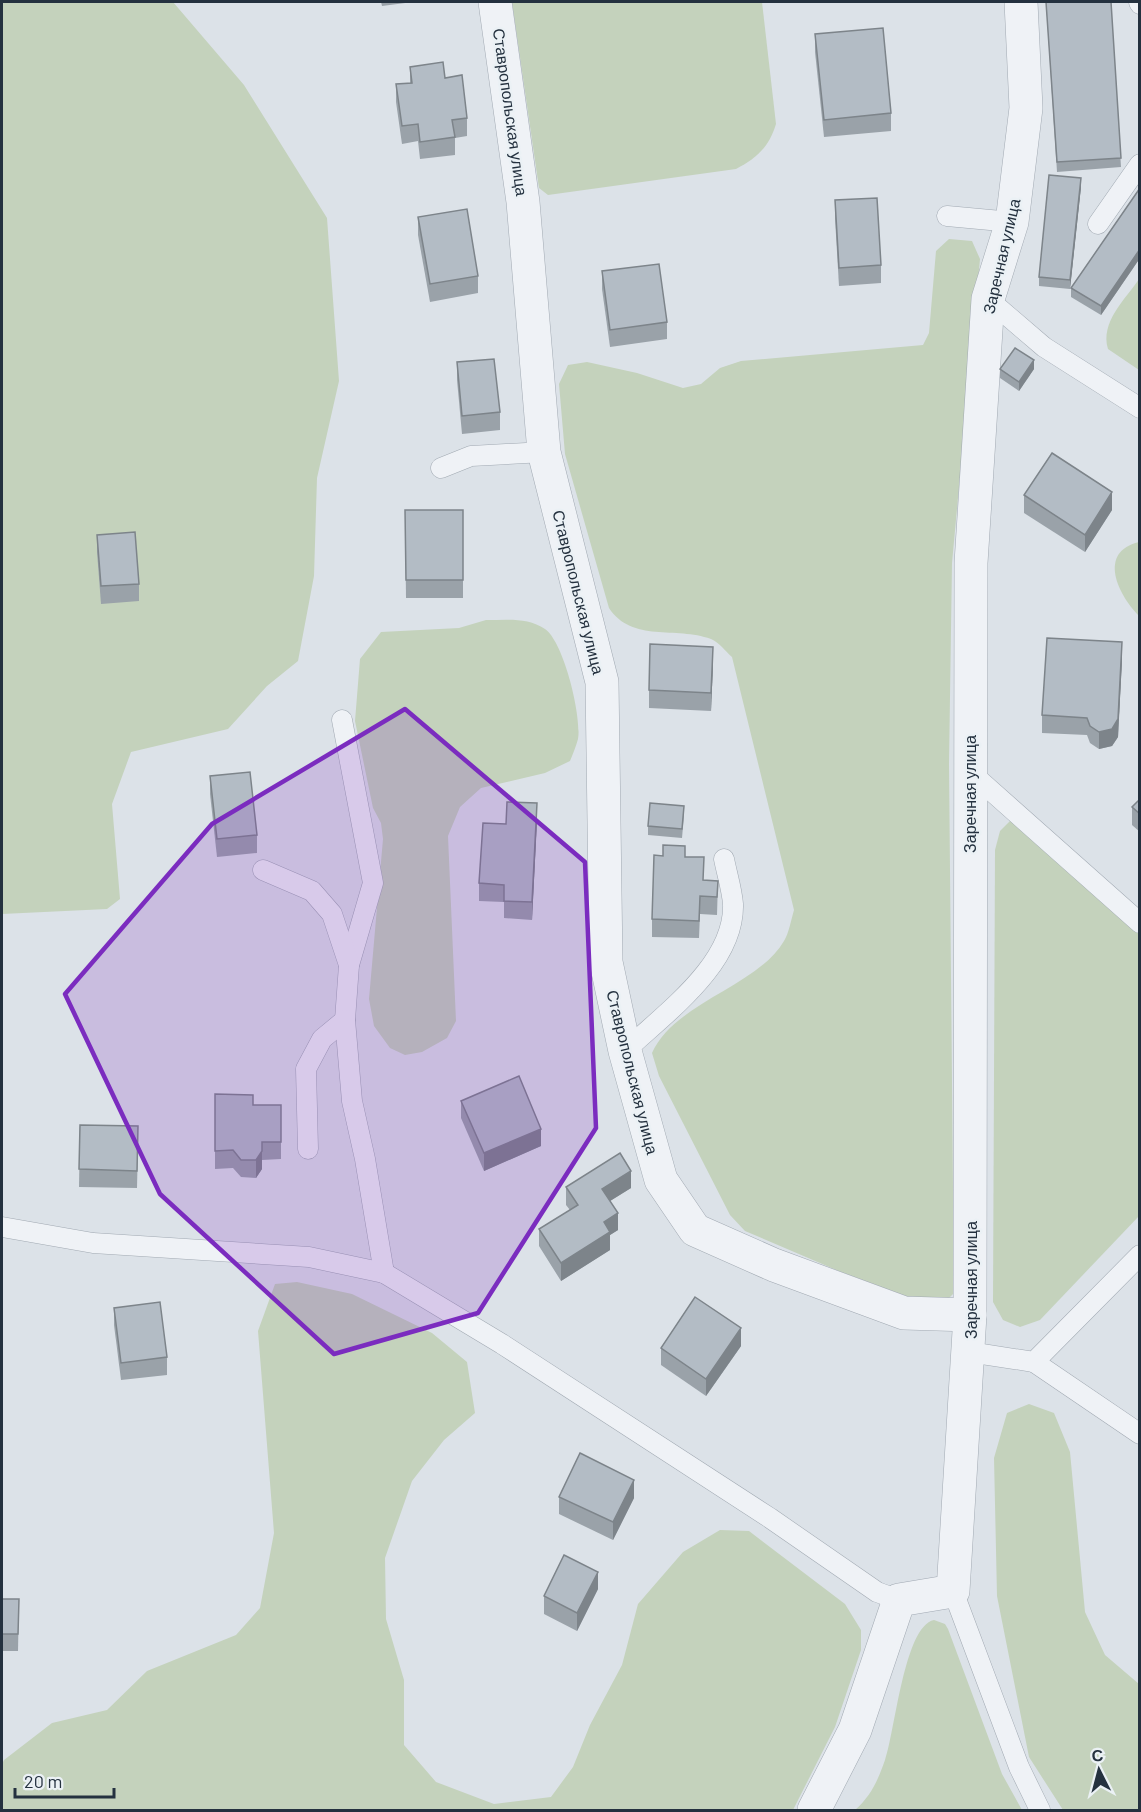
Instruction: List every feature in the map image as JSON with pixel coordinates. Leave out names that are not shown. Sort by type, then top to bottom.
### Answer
[{"type":"street","name":"Ставропольская улица","points":[[495,2],[523,202],[544,452],[602,682],[606,962],[625,1051],[661,1180],[695,1230],[774,1265],[904,1312],[970,1315]]},
{"type":"street","name":"Заречная улица","points":[[953,1591],[970,1315],[971,563],[988,300],[1011,222],[1026,108],[1021,2]]},
{"type":"street","points":[[814,1810],[855,1730],[899,1600],[953,1591]]},
{"type":"lane","points":[[1098,224],[1140,164]]},
{"type":"lane","points":[[948,216],[1011,222]]},
{"type":"lane","points":[[988,300],[1044,347],[1140,408]]},
{"type":"lane","points":[[441,468],[471,456],[544,452]]},
{"type":"lane","points":[[342,720],[373,883],[349,965],[345,1020],[352,1101],[384,1273]]},
{"type":"lane","points":[[969,771],[1140,923]]},
{"type":"lane","points":[[625,1051],[698,983],[727,943],[733,905],[724,859]]},
{"type":"lane","points":[[263,870],[312,891],[332,914],[349,965]]},
{"type":"lane","points":[[308,1149],[306,1069],[322,1039],[345,1020]]},
{"type":"lane","points":[[2,1227],[93,1243],[309,1257],[384,1273],[502,1344],[770,1518],[877,1592],[899,1600]]},
{"type":"lane","points":[[1034,1362],[1140,1255]]},
{"type":"lane","points":[[969,1352],[1034,1362],[1140,1434]]},
{"type":"lane","points":[[953,1591],[1019,1767],[1040,1810]]},
{"type":"highlighted area","points":[[405,709],[585,862],[596,1128],[478,1313],[334,1354],[160,1194],[65,994],[212,824]]},
{"type":"green space","points":[[2,2],[173,2],[244,85],[327,218],[339,381],[317,478],[314,576],[298,661],[267,686],[228,729],[131,752],[112,804],[120,899],[107,909],[2,914]]},
{"type":"green space","points":[[512,2],[762,2],[776,124],[770,139],[756,156],[736,169],[548,195],[539,188]]},
{"type":"green space","points":[[949,239],[972,241],[980,259],[952,563],[949,764],[954,1293],[947,1300],[911,1298],[841,1272],[745,1231],[730,1215],[659,1076],[652,1053],[663,1035],[697,1007],[755,971],[772,957],[786,938],[794,910],[732,657],[711,639],[698,635],[656,632],[630,626],[619,619],[609,608],[565,454],[559,384],[568,365],[587,362],[637,373],[683,388],[701,384],[720,368],[741,361],[923,345],[929,333],[936,251]]},
{"type":"green space","points":[[1139,279],[1139,370],[1108,349],[1106,339],[1115,312]]},
{"type":"green space","points":[[1140,542],[1139,616],[1124,597],[1115,575],[1115,564],[1118,555],[1126,547]]},
{"type":"green space","points":[[486,620],[517,620],[531,623],[545,629],[552,637],[559,649],[570,681],[579,728],[578,739],[570,761],[545,773],[481,788],[460,807],[448,836],[456,1021],[447,1038],[422,1052],[405,1055],[390,1048],[374,1026],[369,999],[383,839],[381,823],[373,808],[355,721],[360,659],[381,632],[459,628]]},
{"type":"green space","points":[[1011,820],[1139,931],[1140,1215],[1040,1320],[1020,1327],[1003,1320],[993,1302],[995,850],[1000,831]]},
{"type":"green space","points":[[297,1282],[352,1294],[432,1333],[467,1362],[475,1413],[444,1440],[412,1481],[385,1558],[386,1619],[404,1680],[404,1745],[436,1782],[494,1804],[551,1797],[573,1767],[590,1725],[622,1665],[638,1604],[683,1552],[720,1530],[749,1531],[845,1604],[861,1630],[861,1650],[835,1727],[793,1810],[2,1810],[2,1764],[4,1760],[52,1723],[107,1710],[147,1671],[236,1635],[260,1608],[274,1533],[258,1331],[275,1284]]},
{"type":"green space","points":[[1029,1404],[1054,1413],[1070,1452],[1085,1612],[1105,1655],[1139,1684],[1139,1810],[1063,1810],[1029,1757],[997,1596],[994,1458],[1007,1413]]},
{"type":"green space","points":[[934,1620],[945,1624],[948,1629],[1002,1774],[1022,1810],[855,1810],[873,1787],[885,1760],[902,1682],[915,1641],[924,1627]]},
{"type":"building","points":[[1046,2],[1111,2],[1121,158],[1057,162]]},
{"type":"building","points":[[883,28],[891,113],[824,120],[815,34]]},
{"type":"building","points":[[443,62],[445,78],[462,75],[467,118],[452,120],[455,137],[420,142],[418,124],[402,126],[396,84],[412,83],[410,67]]},
{"type":"building","points":[[1049,175],[1081,178],[1070,280],[1039,277]]},
{"type":"building","points":[[1140,188],[1140,249],[1101,306],[1071,288]]},
{"type":"building","points":[[877,198],[881,265],[839,268],[835,200]]},
{"type":"building","points":[[467,209],[478,276],[430,284],[418,217]]},
{"type":"building","points":[[659,264],[667,322],[610,330],[602,271]]},
{"type":"building","points":[[1015,348],[1034,360],[1019,382],[1000,369]]},
{"type":"building","points":[[494,359],[500,412],[462,416],[457,362]]},
{"type":"building","points":[[1052,453],[1112,492],[1085,535],[1024,495]]},
{"type":"building","points":[[405,510],[463,510],[463,580],[406,580]]},
{"type":"building","points":[[135,532],[139,584],[101,586],[97,535]]},
{"type":"building","points":[[1047,638],[1122,642],[1118,719],[1112,729],[1099,732],[1090,726],[1087,718],[1042,715]]},
{"type":"building","points":[[650,644],[713,647],[711,693],[649,690]]},
{"type":"building","points":[[250,772],[257,835],[217,839],[210,776]]},
{"type":"building","points":[[1140,799],[1140,814],[1132,807]]},
{"type":"building","points":[[507,802],[537,803],[532,902],[504,901],[504,885],[479,883],[483,823],[506,824]]},
{"type":"building","points":[[650,803],[684,806],[682,829],[648,826]]},
{"type":"building","points":[[663,845],[685,846],[685,857],[704,857],[703,880],[718,881],[717,897],[700,896],[699,921],[652,919],[654,855],[663,856]]},
{"type":"building","points":[[519,1076],[541,1129],[484,1153],[461,1101]]},
{"type":"building","points":[[215,1094],[253,1095],[253,1105],[281,1105],[281,1142],[262,1142],[262,1151],[256,1160],[241,1160],[233,1150],[215,1151]]},
{"type":"building","points":[[80,1125],[138,1126],[137,1171],[79,1169]]},
{"type":"building","points":[[620,1153],[631,1171],[602,1189],[618,1213],[604,1222],[610,1232],[561,1263],[539,1229],[578,1205],[566,1187]]},
{"type":"building","points":[[695,1297],[741,1328],[706,1379],[661,1348]]},
{"type":"building","points":[[160,1302],[167,1357],[121,1363],[114,1308]]},
{"type":"building","points":[[580,1453],[634,1480],[613,1522],[559,1497]]},
{"type":"building","points":[[564,1555],[598,1572],[577,1613],[544,1596]]},
{"type":"building","points":[[2,1599],[19,1599],[18,1634],[2,1634]]}]
